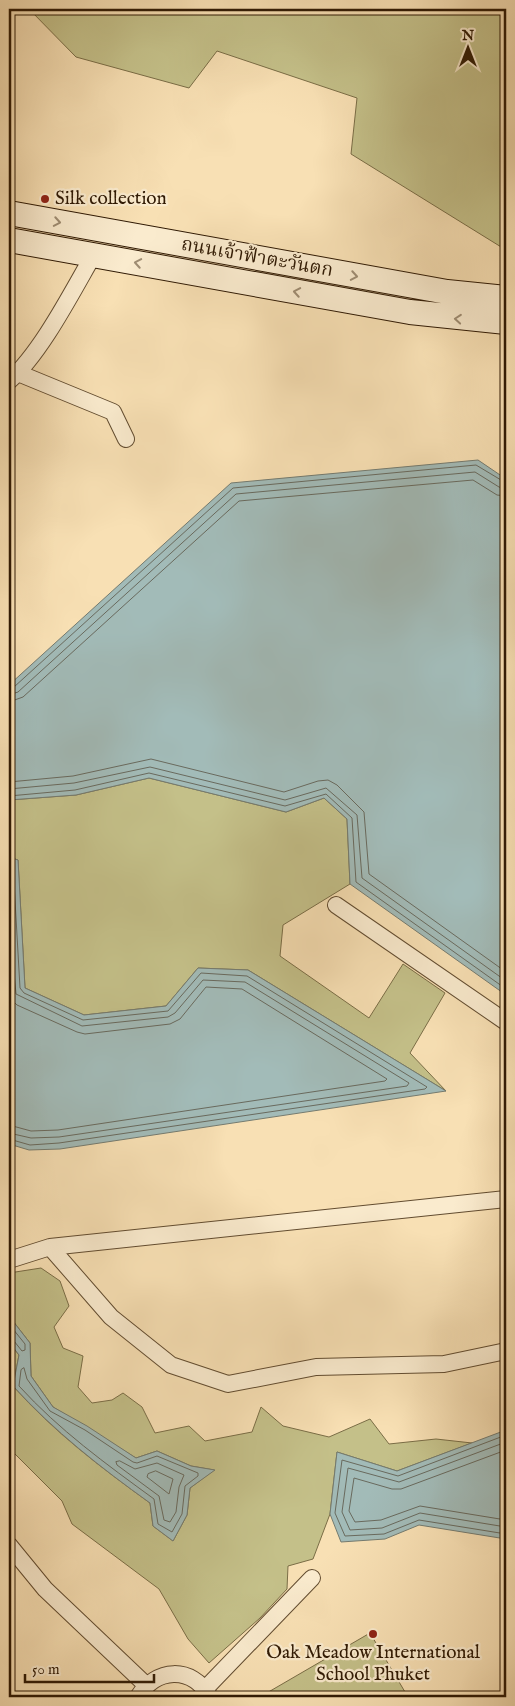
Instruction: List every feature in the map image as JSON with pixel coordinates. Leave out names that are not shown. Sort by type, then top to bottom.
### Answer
[{"type":"main road","name":"ถนนเจ้าฟ้าตะวันตก","points":[[9,213],[447,292],[506,298]]},
{"type":"main road","name":"ถนนเจ้าฟ้าตะวันตก","points":[[9,240],[410,312],[506,322]]},
{"type":"street","points":[[94,254],[57,316],[14,377],[113,412],[126,438]]},
{"type":"street","points":[[336,905],[506,1022]]},
{"type":"street","points":[[9,1260],[50,1247],[506,1199]]},
{"type":"street","points":[[50,1247],[111,1317],[171,1366],[228,1384],[316,1367],[444,1364],[506,1351]]},
{"type":"street","points":[[9,1545],[45,1589],[142,1691],[158,1677],[180,1674],[195,1680],[208,1693],[312,1578]]},
{"type":"shaded area","points":[[29,9],[506,9],[506,250],[351,154],[357,98],[217,51],[189,88],[76,57]]},
{"type":"shaded area","points":[[149,778],[286,812],[324,798],[347,819],[350,884],[283,925],[280,956],[369,1018],[403,964],[445,993],[410,1053],[446,1091],[248,970],[198,968],[166,1006],[84,1015],[25,988],[18,860],[9,857],[9,800],[76,795]]},
{"type":"shaded area","points":[[41,1268],[60,1281],[69,1306],[54,1327],[63,1348],[83,1356],[78,1387],[92,1403],[112,1400],[123,1393],[142,1407],[155,1433],[189,1426],[205,1441],[252,1432],[261,1407],[283,1426],[329,1437],[370,1419],[389,1444],[436,1439],[472,1443],[397,1471],[337,1452],[330,1514],[313,1559],[288,1566],[287,1589],[260,1618],[209,1663],[188,1639],[159,1589],[72,1524],[62,1501],[14,1453],[9,1439],[9,1342],[19,1355],[13,1386],[45,1419],[78,1448],[150,1503],[153,1526],[173,1541],[187,1515],[190,1488],[214,1470],[191,1466],[157,1451],[136,1458],[53,1407],[31,1376],[30,1343],[9,1316],[9,1273]]},
{"type":"shaded area","points":[[370,1633],[408,1697],[266,1697],[265,1694]]},
{"type":"water","points":[[478,460],[506,479],[506,995],[350,884],[347,819],[324,798],[286,812],[149,778],[76,795],[9,800],[9,685],[231,483]]},
{"type":"water","points":[[9,857],[18,860],[25,988],[84,1015],[166,1006],[198,968],[248,970],[446,1091],[60,1149],[29,1150],[9,1144]]},
{"type":"water","points":[[9,1316],[30,1343],[31,1376],[53,1407],[87,1426],[136,1458],[157,1451],[191,1466],[215,1470],[190,1488],[187,1515],[173,1541],[153,1526],[150,1503],[78,1448],[45,1419],[13,1386],[19,1355],[9,1342]]},
{"type":"water","points":[[506,1430],[506,1539],[419,1525],[385,1539],[341,1542],[330,1514],[337,1452],[397,1471]]},
{"type":"water","points":[[506,1539],[506,1663],[502,1664]]},
{"type":"place","name":"Silk collection","points":[[45,199]]},
{"type":"place","name":"Oak Meadow International School Phuket","points":[[373,1634]]}]
